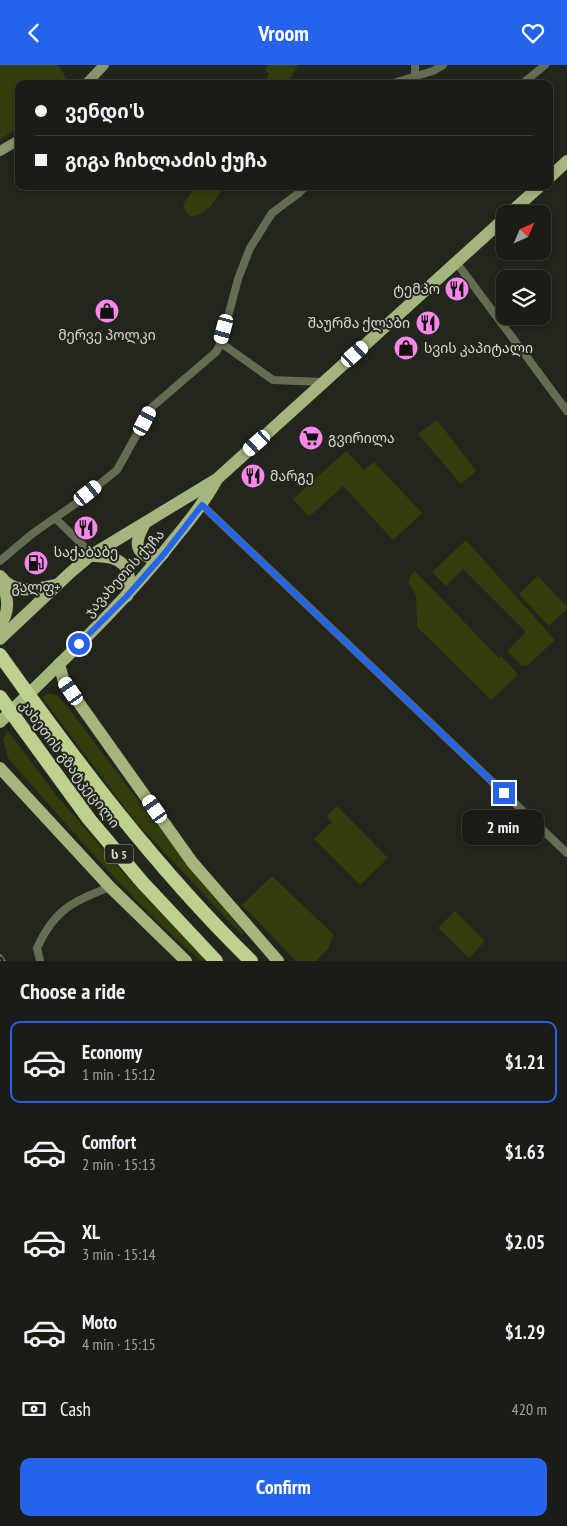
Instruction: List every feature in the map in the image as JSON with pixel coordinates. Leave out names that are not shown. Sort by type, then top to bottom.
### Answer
[{"type":"highway","name":"კახეთის გზატკეცილი","points":[[0,655],[106,799],[190,898],[251,961]]},
{"type":"highway","name":"კახეთის გზატკეცილი","points":[[0,697],[107,840],[142,882],[216,961]]},
{"type":"highway","points":[[232,942],[260,961]]},
{"type":"main road","points":[[553,174],[567,161]]},
{"type":"main road","points":[[519,205],[536,190]]},
{"type":"main road","name":"ჯავახეთის ქუჩა","points":[[0,639],[57,584],[91,556],[218,479],[496,226]]},
{"type":"main road","name":"ჯავახეთის ქუჩა","points":[[0,722],[127,596],[164,554],[202,505],[218,479]]},
{"type":"main road","points":[[144,525],[137,540],[140,552],[150,558],[164,554]]},
{"type":"main road","points":[[91,556],[112,557],[123,565],[130,576],[127,596]]},
{"type":"main road","points":[[1,577],[8,584],[24,590],[33,591],[57,584]]},
{"type":"main road","points":[[0,625],[6,615],[8,602],[1,577]]},
{"type":"main road","points":[[59,664],[64,681],[192,862],[278,961]]},
{"type":"main road","points":[[1,770],[110,887],[186,961]]},
{"type":"street","points":[[90,80],[104,65]]},
{"type":"street","points":[[415,65],[416,76]]},
{"type":"street","points":[[403,80],[433,71],[443,65]]},
{"type":"street","points":[[527,80],[544,65]]},
{"type":"street","points":[[0,151],[15,142]]},
{"type":"street","points":[[0,561],[32,534],[117,470],[152,407],[216,352],[221,343],[238,279],[250,248],[272,213],[302,190]]},
{"type":"street","points":[[456,262],[566,407]]},
{"type":"street","points":[[221,343],[273,380],[324,382]]},
{"type":"street","points":[[202,505],[567,853]]},
{"type":"street","points":[[55,518],[91,556]]},
{"type":"street","points":[[40,961],[37,948],[45,931],[57,916],[75,901],[110,887]]},
{"type":"green space","points":[[0,65],[58,65],[67,80],[15,80],[15,130],[0,139]]},
{"type":"green space","points":[[268,65],[298,65],[289,80],[265,80],[269,74],[265,70]]},
{"type":"green space","points":[[193,190],[222,190],[214,202],[197,215],[191,217],[185,211],[183,204]]},
{"type":"green space","points":[[437,420],[476,471],[461,484],[418,434]]},
{"type":"green space","points":[[346,451],[364,470],[374,462],[422,513],[393,540],[343,486],[309,517],[293,499]]},
{"type":"green space","points":[[466,540],[555,640],[528,665],[522,666],[507,651],[526,632],[463,569],[446,586],[432,572]]},
{"type":"green space","points":[[415,571],[499,658],[501,656],[516,672],[517,676],[491,700],[417,627],[416,595],[408,582],[410,576]]},
{"type":"green space","points":[[538,576],[567,607],[549,626],[519,594]]},
{"type":"green space","points":[[50,693],[58,696],[67,706],[144,808],[243,932],[242,935],[134,820],[42,697]]},
{"type":"green space","points":[[8,731],[57,796],[128,878],[207,961],[201,961],[175,938],[125,888],[8,758],[3,739]]},
{"type":"green space","points":[[337,806],[388,858],[360,885],[314,839],[332,822],[326,816]]},
{"type":"green space","points":[[272,876],[333,934],[329,948],[316,961],[296,961],[242,905]]},
{"type":"green space","points":[[455,911],[485,941],[469,958],[438,928]]},
{"type":"railway","points":[[0,957],[3,961]]},
{"type":"place","name":"ტემპო","points":[[457,289]]},
{"type":"place","name":"მერვე პოლკი","points":[[107,311]]},
{"type":"place","name":"შაურმა ქლაბი","points":[[428,323]]},
{"type":"place","name":"სვის კაპიტალი","points":[[406,348]]},
{"type":"place","name":"გვირილა","points":[[311,438]]},
{"type":"place","name":"მარგე","points":[[253,476]]},
{"type":"place","name":"საქაბაბე","points":[[86,528]]},
{"type":"place","name":"გალფ+","points":[[36,563]]},
{"type":"route","points":[[79,644],[127,596],[164,554],[202,505],[504,793]]}]
